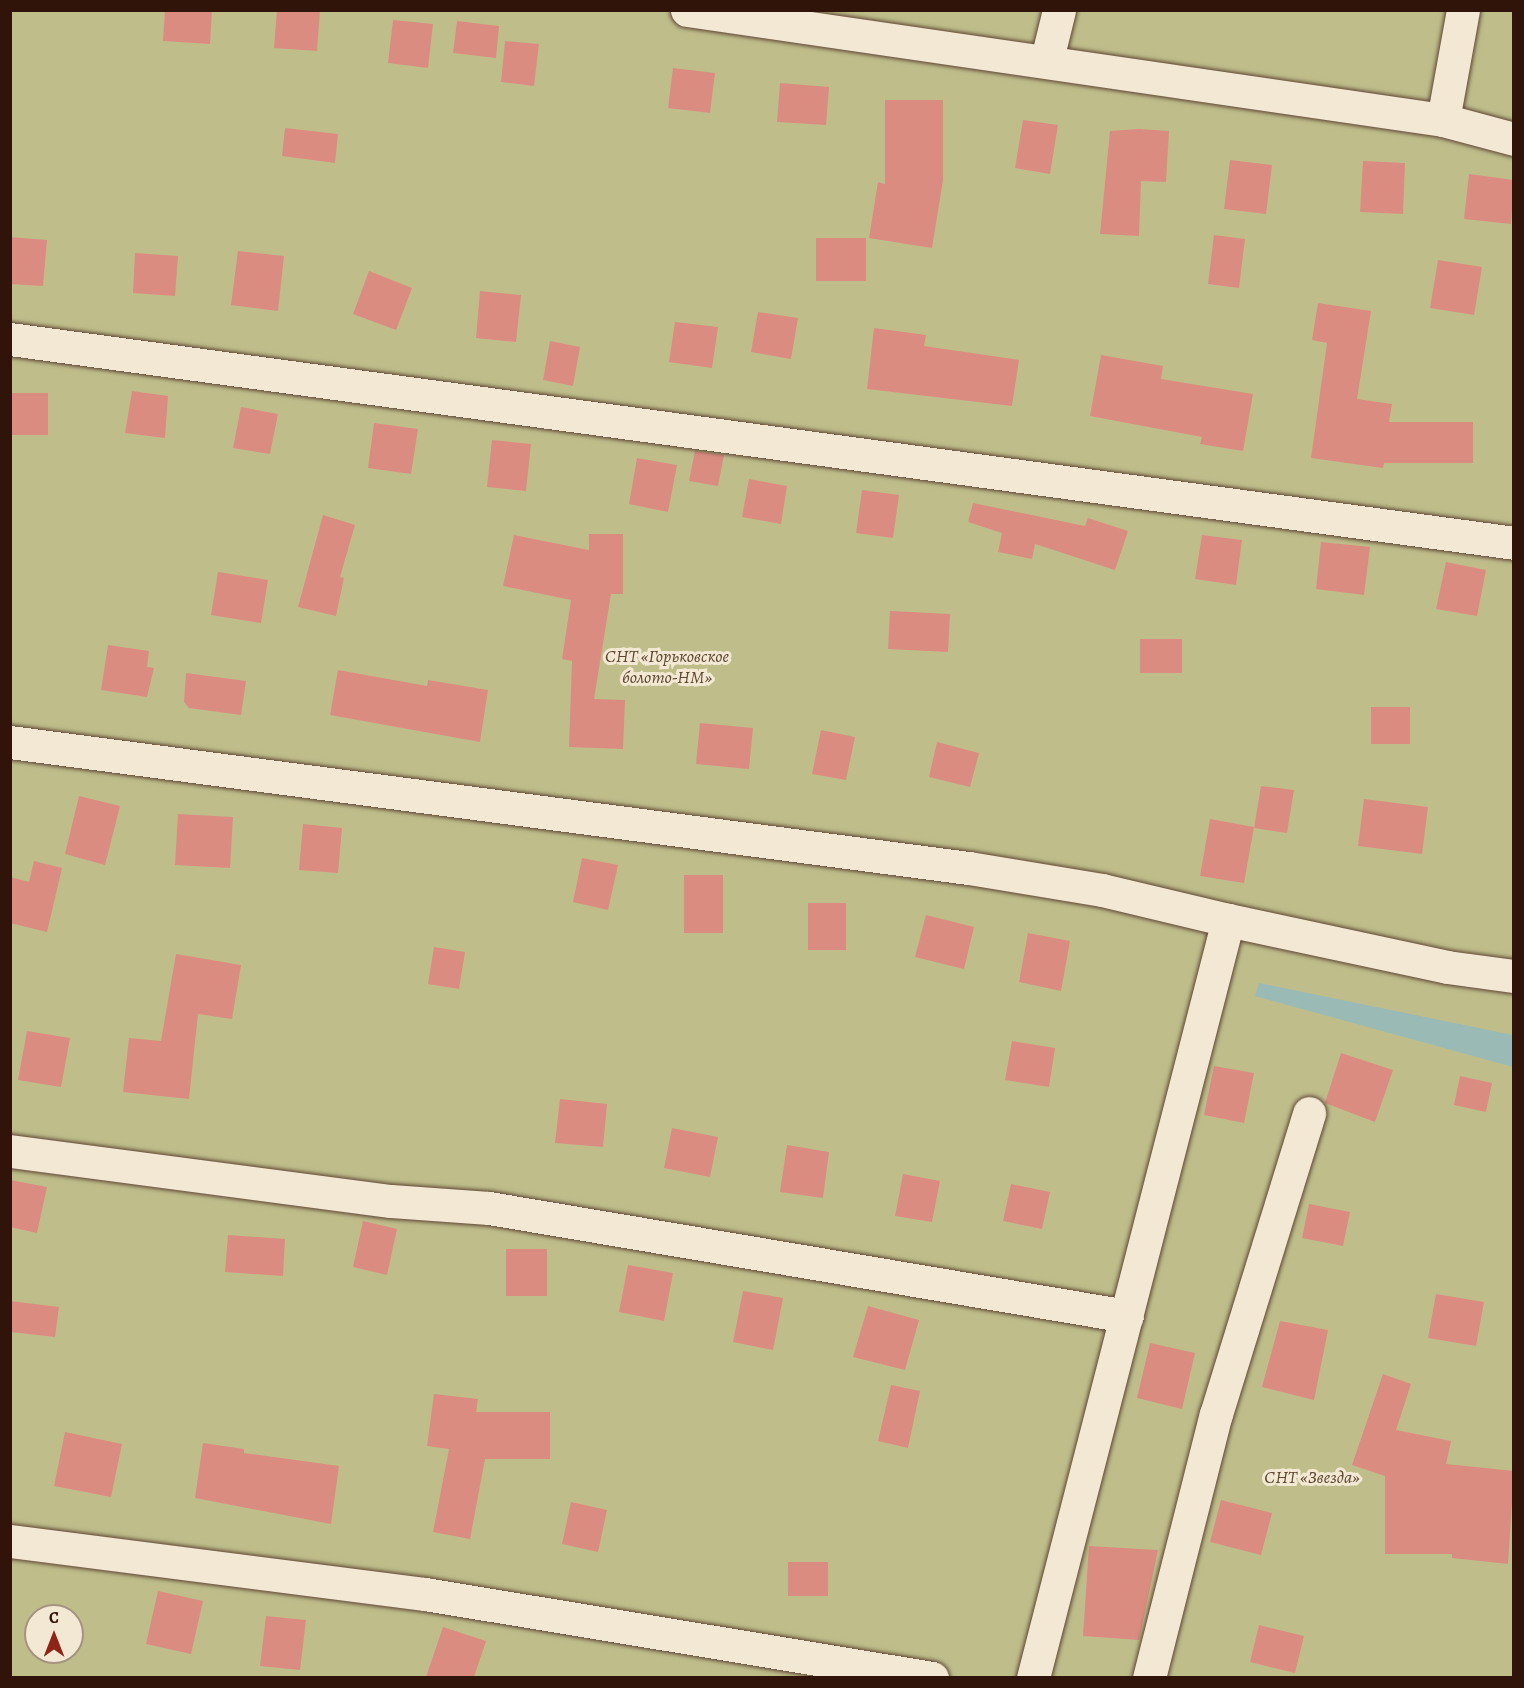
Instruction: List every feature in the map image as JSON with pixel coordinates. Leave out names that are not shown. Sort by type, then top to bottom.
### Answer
[{"type":"street","points":[[687,10],[1047,60],[1443,120],[1514,139]]},
{"type":"street","points":[[1047,60],[1059,10]]},
{"type":"street","points":[[1443,120],[1463,10]]},
{"type":"street","points":[[10,339],[1514,543]]},
{"type":"street","points":[[10,742],[969,868],[1102,890],[1228,920],[1447,967],[1514,976]]},
{"type":"street","points":[[1033,1677],[1228,920]]},
{"type":"street","points":[[1149,1677],[1216,1414],[1309,1113]]},
{"type":"street","points":[[10,1151],[391,1201],[489,1208],[1126,1316]]},
{"type":"street","points":[[10,1541],[425,1594],[932,1677]]},
{"type":"green space","name":"СНТ «Горьковское болото-НМ»","points":[[11,11],[1513,11],[1513,1677],[11,1678]]},
{"type":"water","points":[[1259,983],[1513,1035],[1513,1067],[1255,996]]},
{"type":"building","points":[[165,10],[212,10],[210,44],[163,41]]},
{"type":"building","points":[[277,10],[320,10],[317,51],[274,48]]},
{"type":"building","points":[[393,20],[433,24],[428,68],[388,63]]},
{"type":"building","points":[[457,21],[499,26],[496,58],[453,53]]},
{"type":"building","points":[[505,41],[539,44],[534,86],[501,82]]},
{"type":"building","points":[[673,68],[715,73],[710,113],[668,108]]},
{"type":"building","points":[[780,83],[829,87],[826,125],[777,122]]},
{"type":"building","points":[[885,100],[943,100],[943,180],[932,248],[869,238],[878,182],[885,184]]},
{"type":"building","points":[[1023,120],[1058,125],[1050,174],[1015,168]]},
{"type":"building","points":[[285,128],[338,134],[335,163],[282,156]]},
{"type":"building","points":[[1139,129],[1169,131],[1166,182],[1141,181],[1139,236],[1100,234],[1110,131]]},
{"type":"building","points":[[1230,160],[1272,165],[1266,214],[1224,209]]},
{"type":"building","points":[[1363,161],[1405,163],[1403,214],[1360,212]]},
{"type":"building","points":[[1469,174],[1514,180],[1511,224],[1464,219]]},
{"type":"building","points":[[1214,235],[1245,239],[1239,288],[1208,284]]},
{"type":"building","points":[[10,237],[47,240],[43,286],[10,284]]},
{"type":"building","points":[[816,238],[866,238],[866,281],[816,281]]},
{"type":"building","points":[[238,251],[284,256],[278,311],[231,305]]},
{"type":"building","points":[[135,253],[178,256],[175,296],[133,293]]},
{"type":"building","points":[[1438,260],[1482,267],[1474,315],[1430,308]]},
{"type":"building","points":[[369,271],[412,288],[396,330],[353,314]]},
{"type":"building","points":[[480,291],[521,295],[516,342],[476,338]]},
{"type":"building","points":[[1318,303],[1371,311],[1357,399],[1392,404],[1389,422],[1473,422],[1473,463],[1384,463],[1383,468],[1311,458],[1327,343],[1312,340]]},
{"type":"building","points":[[758,312],[798,318],[791,359],[751,352]]},
{"type":"building","points":[[675,322],[718,327],[712,368],[669,362]]},
{"type":"building","points":[[874,328],[926,335],[924,346],[1019,360],[1012,406],[867,389]]},
{"type":"building","points":[[550,341],[580,347],[573,386],[543,380]]},
{"type":"building","points":[[1101,355],[1163,366],[1161,379],[1253,394],[1243,451],[1200,444],[1202,437],[1090,416]]},
{"type":"building","points":[[132,391],[168,396],[165,438],[125,433]]},
{"type":"building","points":[[10,393],[48,393],[48,435],[10,435]]},
{"type":"building","points":[[241,407],[278,414],[270,454],[233,448]]},
{"type":"building","points":[[374,423],[418,429],[411,474],[368,468]]},
{"type":"building","points":[[492,440],[531,444],[526,491],[487,487]]},
{"type":"building","points":[[695,451],[724,455],[718,486],[689,481]]},
{"type":"building","points":[[637,458],[677,465],[668,512],[629,504]]},
{"type":"building","points":[[749,479],[787,486],[781,524],[742,517]]},
{"type":"building","points":[[862,490],[899,495],[893,538],[856,533]]},
{"type":"building","points":[[973,503],[1085,526],[1088,518],[1128,531],[1115,570],[1035,544],[1032,559],[998,552],[1002,533],[968,522]]},
{"type":"building","points":[[323,515],[355,525],[340,577],[344,578],[336,616],[298,607]]},
{"type":"building","points":[[589,534],[623,534],[623,594],[611,594],[594,699],[625,700],[623,749],[569,747],[572,661],[562,659],[571,600],[503,586],[514,535],[589,550]]},
{"type":"building","points":[[1202,535],[1242,540],[1236,585],[1195,579]]},
{"type":"building","points":[[1321,542],[1370,547],[1364,595],[1316,589]]},
{"type":"building","points":[[1446,562],[1486,570],[1477,616],[1436,609]]},
{"type":"building","points":[[218,572],[268,580],[261,623],[211,615]]},
{"type":"building","points":[[890,611],[950,614],[948,652],[888,649]]},
{"type":"building","points":[[1140,639],[1182,639],[1182,673],[1140,673]]},
{"type":"building","points":[[108,645],[149,651],[147,667],[154,668],[147,697],[101,690]]},
{"type":"building","points":[[338,670],[427,686],[428,680],[488,690],[480,742],[330,715]]},
{"type":"building","points":[[186,673],[246,681],[241,715],[189,708],[184,702]]},
{"type":"building","points":[[1371,707],[1410,707],[1410,744],[1371,744]]},
{"type":"building","points":[[700,723],[753,728],[749,769],[696,764]]},
{"type":"building","points":[[821,730],[855,737],[846,780],[812,774]]},
{"type":"building","points":[[937,742],[979,753],[970,787],[929,777]]},
{"type":"building","points":[[1261,786],[1294,790],[1287,833],[1254,828]]},
{"type":"building","points":[[79,796],[120,806],[105,865],[65,854]]},
{"type":"building","points":[[1364,799],[1428,807],[1422,854],[1358,846]]},
{"type":"building","points":[[178,814],[233,817],[230,868],[175,865]]},
{"type":"building","points":[[1210,819],[1254,827],[1244,883],[1200,876]]},
{"type":"building","points":[[303,824],[342,828],[338,873],[299,870]]},
{"type":"building","points":[[582,858],[618,865],[608,910],[573,902]]},
{"type":"building","points":[[34,861],[62,868],[47,932],[10,923],[10,877],[29,882]]},
{"type":"building","points":[[684,875],[723,875],[723,933],[684,933]]},
{"type":"building","points":[[808,903],[846,903],[846,950],[808,950]]},
{"type":"building","points":[[926,915],[974,927],[964,969],[915,957]]},
{"type":"building","points":[[1028,933],[1070,941],[1061,991],[1019,982]]},
{"type":"building","points":[[434,947],[465,952],[459,989],[428,984]]},
{"type":"building","points":[[176,954],[241,965],[232,1019],[198,1014],[189,1099],[123,1092],[129,1038],[161,1041]]},
{"type":"building","points":[[27,1031],[70,1038],[61,1087],[18,1080]]},
{"type":"building","points":[[1012,1041],[1055,1048],[1049,1087],[1005,1080]]},
{"type":"building","points":[[1341,1053],[1393,1070],[1375,1122],[1325,1103]]},
{"type":"building","points":[[1214,1066],[1254,1073],[1244,1123],[1204,1115]]},
{"type":"building","points":[[1460,1076],[1492,1083],[1486,1112],[1454,1105]]},
{"type":"building","points":[[560,1099],[607,1104],[603,1147],[555,1143]]},
{"type":"building","points":[[672,1128],[718,1137],[710,1177],[664,1168]]},
{"type":"building","points":[[787,1145],[829,1152],[823,1198],[780,1192]]},
{"type":"building","points":[[903,1174],[940,1181],[932,1222],[895,1216]]},
{"type":"building","points":[[10,1180],[47,1187],[37,1233],[10,1227]]},
{"type":"building","points":[[1011,1184],[1050,1192],[1042,1229],[1003,1221]]},
{"type":"building","points":[[1309,1204],[1350,1212],[1343,1246],[1302,1238]]},
{"type":"building","points":[[363,1221],[397,1229],[387,1275],[353,1267]]},
{"type":"building","points":[[228,1235],[285,1239],[283,1276],[225,1272]]},
{"type":"building","points":[[506,1249],[547,1249],[547,1296],[506,1296]]},
{"type":"building","points":[[628,1265],[673,1273],[664,1321],[619,1312]]},
{"type":"building","points":[[743,1291],[783,1298],[773,1350],[733,1342]]},
{"type":"building","points":[[1436,1294],[1484,1302],[1476,1346],[1428,1338]]},
{"type":"building","points":[[10,1301],[59,1307],[55,1337],[10,1332]]},
{"type":"building","points":[[868,1306],[919,1320],[905,1370],[853,1357]]},
{"type":"building","points":[[1280,1321],[1328,1330],[1314,1400],[1262,1387]]},
{"type":"building","points":[[1150,1343],[1195,1353],[1182,1409],[1137,1398]]},
{"type":"building","points":[[1383,1374],[1411,1384],[1396,1430],[1451,1441],[1446,1464],[1514,1471],[1508,1564],[1452,1558],[1452,1554],[1385,1554],[1385,1476],[1352,1465]]},
{"type":"building","points":[[891,1385],[920,1391],[908,1448],[878,1441]]},
{"type":"building","points":[[434,1394],[478,1399],[476,1412],[550,1412],[550,1459],[485,1459],[470,1539],[433,1532],[449,1449],[427,1446]]},
{"type":"building","points":[[65,1432],[122,1444],[111,1497],[54,1486]]},
{"type":"building","points":[[203,1443],[244,1449],[244,1453],[339,1466],[331,1524],[195,1498]]},
{"type":"building","points":[[1221,1500],[1272,1513],[1261,1555],[1210,1542]]},
{"type":"building","points":[[571,1502],[607,1510],[598,1552],[562,1544]]},
{"type":"building","points":[[1089,1546],[1158,1550],[1139,1640],[1083,1636]]},
{"type":"building","points":[[788,1562],[828,1562],[828,1596],[788,1596]]},
{"type":"building","points":[[158,1591],[203,1601],[191,1654],[146,1644]]},
{"type":"building","points":[[266,1616],[306,1620],[300,1670],[260,1666]]},
{"type":"building","points":[[1259,1625],[1304,1636],[1295,1673],[1250,1662]]},
{"type":"building","points":[[443,1627],[486,1641],[474,1677],[426,1677]]},
{"type":"park label","name":"СНТ «Звезда»","points":[[1312,1477]]}]
